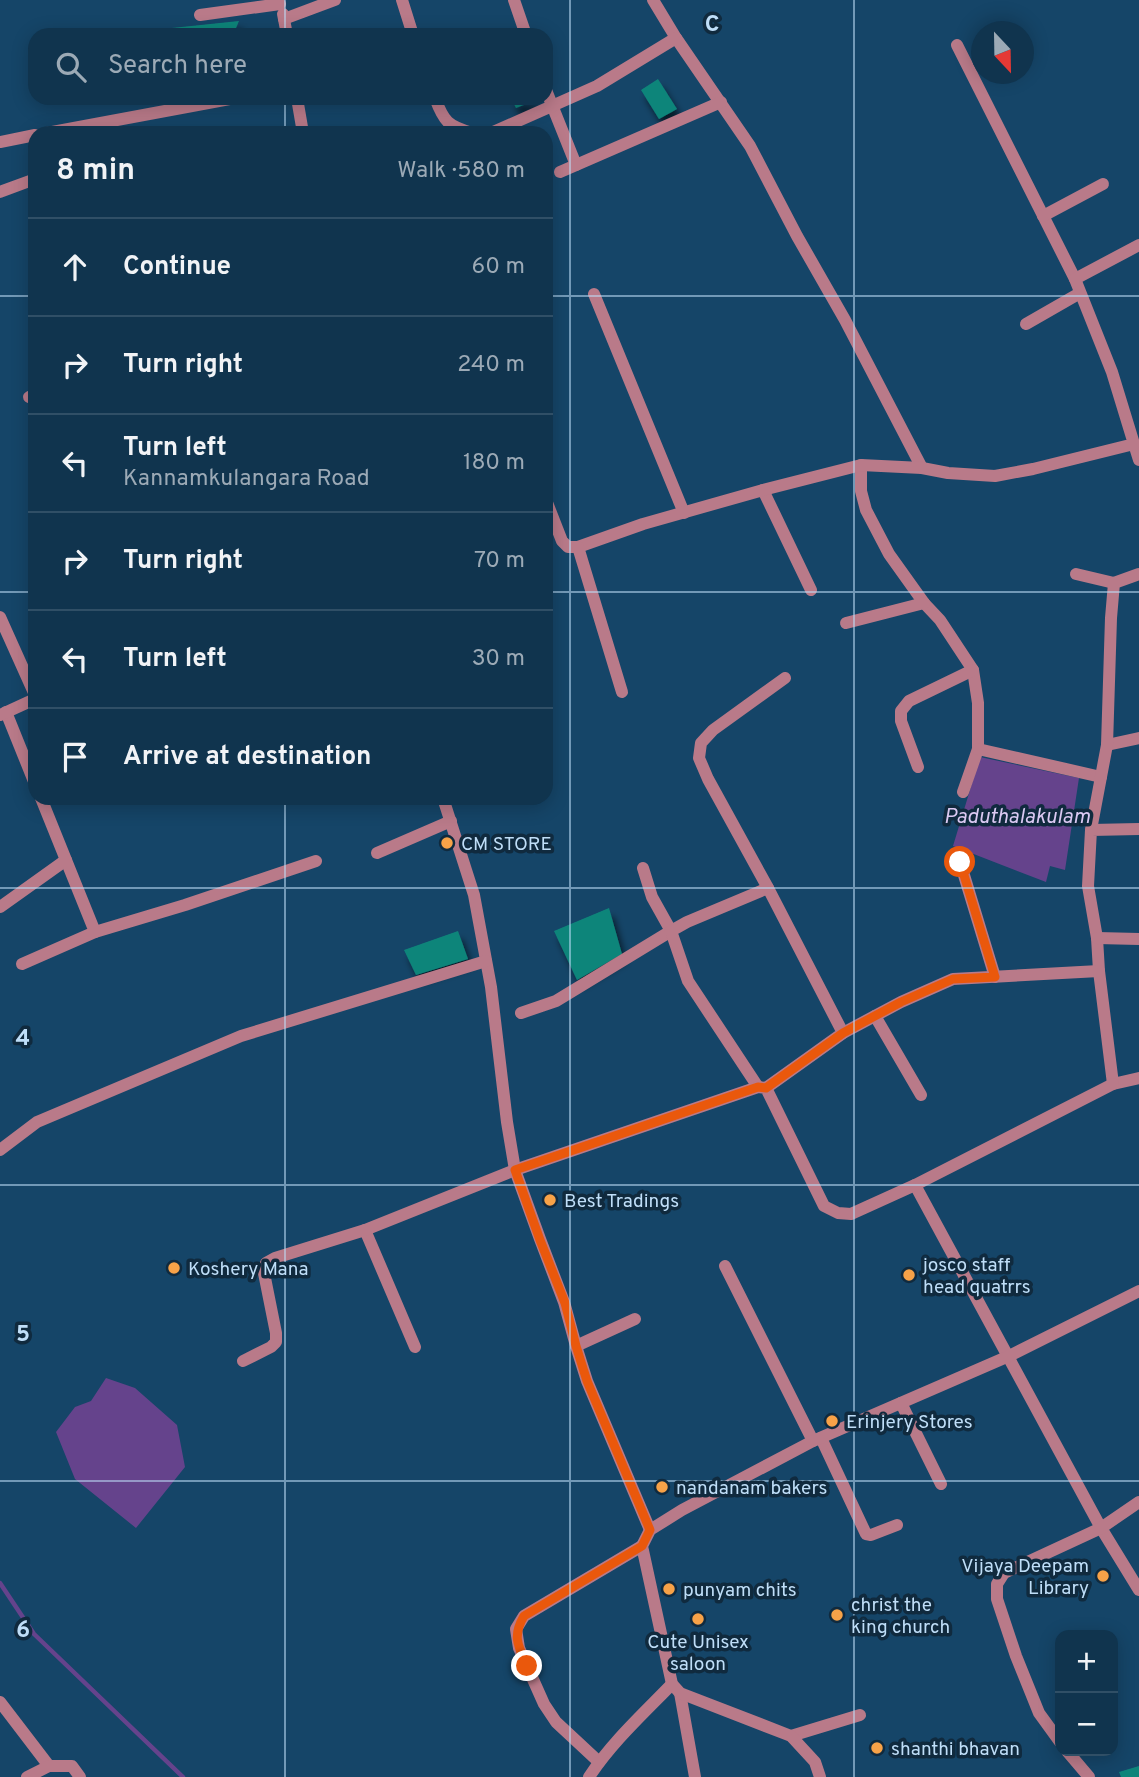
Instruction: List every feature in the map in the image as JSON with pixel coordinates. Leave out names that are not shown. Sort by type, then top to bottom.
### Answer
[{"type":"street","points":[[284,19],[335,0]]},
{"type":"street","points":[[402,0],[412,28]]},
{"type":"street","points":[[514,0],[524,28]]},
{"type":"street","points":[[653,0],[750,146],[922,468]]},
{"type":"street","points":[[200,15],[280,2],[286,28]]},
{"type":"street","points":[[507,126],[597,86],[676,38]]},
{"type":"street","points":[[957,45],[1075,279],[1112,372],[1139,460]]},
{"type":"street","points":[[560,172],[721,102]]},
{"type":"street","points":[[85,126],[197,105]]},
{"type":"street","points":[[298,105],[302,126]]},
{"type":"street","points":[[438,105],[452,126]]},
{"type":"street","points":[[551,106],[576,165]]},
{"type":"street","points":[[0,142],[28,136]]},
{"type":"street","points":[[0,192],[28,182]]},
{"type":"street","points":[[1043,216],[1103,184]]},
{"type":"street","points":[[1075,279],[1139,245]]},
{"type":"street","points":[[1026,324],[1080,293]]},
{"type":"street","points":[[594,294],[684,513]]},
{"type":"street","points":[[1125,415],[1139,411]]},
{"type":"street","points":[[553,518],[562,541],[568,547],[578,547],[643,524],[861,465],[996,476],[1134,444]]},
{"type":"street","points":[[861,465],[861,491],[866,510],[889,554],[923,603],[940,620],[973,670],[978,703],[978,749],[963,792]]},
{"type":"street","points":[[763,490],[811,590]]},
{"type":"street","points":[[578,547],[622,692]]},
{"type":"street","points":[[1076,574],[1114,583],[1139,574]]},
{"type":"street","points":[[1113,1084],[1097,938],[1088,886],[1091,830],[1107,745],[1114,583]]},
{"type":"street","points":[[846,623],[923,603]]},
{"type":"street","points":[[0,617],[28,681]]},
{"type":"street","points":[[918,767],[901,721],[901,711],[909,701],[973,670]]},
{"type":"street","points":[[785,678],[713,730],[701,743],[699,758],[843,1033]]},
{"type":"street","points":[[28,701],[3,714],[28,769]]},
{"type":"street","points":[[1107,745],[1139,738]]},
{"type":"street","points":[[978,749],[1101,777]]},
{"type":"street","points":[[44,805],[95,932]]},
{"type":"street","points":[[445,805],[474,895],[491,987],[515,1170],[565,1303],[587,1381],[650,1530]]},
{"type":"street","points":[[377,853],[451,821]]},
{"type":"street","points":[[1091,830],[1139,829]]},
{"type":"street","points":[[0,907],[66,859]]},
{"type":"street","points":[[22,964],[95,932],[316,861]]},
{"type":"street","points":[[960,862],[995,977]]},
{"type":"street","points":[[643,868],[652,897],[671,931],[688,981],[762,1088],[824,1206],[838,1213],[851,1214],[915,1185],[1113,1084],[1139,1078]]},
{"type":"street","points":[[521,1013],[556,1001],[687,922],[768,888]]},
{"type":"street","points":[[1097,938],[1139,939]]},
{"type":"street","points":[[0,1150],[37,1122],[241,1036],[486,961]]},
{"type":"street","points":[[243,1361],[276,1342],[264,1273],[266,1264],[275,1258],[365,1230],[515,1170],[762,1088],[843,1033],[920,992],[953,979],[1099,971]]},
{"type":"street","points":[[875,1016],[922,1095]]},
{"type":"street","points":[[915,1185],[1101,1528],[1139,1590]]},
{"type":"street","points":[[365,1230],[415,1347]]},
{"type":"street","points":[[725,1266],[866,1534],[871,1535],[897,1525]]},
{"type":"street","points":[[599,1762],[556,1722],[544,1704],[519,1648],[516,1629],[524,1616],[642,1546],[650,1530],[682,1510],[817,1439],[1009,1356],[1139,1292]]},
{"type":"street","points":[[576,1346],[635,1319]]},
{"type":"street","points":[[901,1403],[942,1484]]},
{"type":"street","points":[[1055,1735],[1039,1713],[1029,1690],[997,1599],[996,1584],[1004,1573],[1101,1528],[1139,1502]]},
{"type":"street","points":[[642,1546],[695,1777]]},
{"type":"street","points":[[676,1689],[791,1736],[815,1762],[820,1777]]},
{"type":"street","points":[[589,1777],[599,1762],[676,1689]]},
{"type":"street","points":[[0,1702],[49,1766]]},
{"type":"street","points":[[791,1736],[860,1715]]},
{"type":"street","points":[[1071,1756],[1089,1777]]},
{"type":"street","points":[[27,1777],[49,1766],[72,1766],[80,1777]]},
{"type":"water","name":"Paduthalakulam","points":[[980,757],[1079,778],[1065,870],[1050,866],[1046,882],[953,846]]},
{"type":"water","points":[[106,1378],[135,1388],[177,1425],[185,1467],[136,1528],[75,1479],[56,1432],[75,1407],[91,1401]]},
{"type":"building","points":[[239,21],[236,28],[172,28]]},
{"type":"building","points":[[658,79],[677,109],[659,119],[641,90]]},
{"type":"building","points":[[609,908],[622,954],[577,980],[554,931]]},
{"type":"building","points":[[458,931],[468,959],[416,975],[404,950]]},
{"type":"building","points":[[1139,1766],[1139,1777],[1121,1777],[1119,1772]]},
{"type":"waterway","points":[[0,1583],[34,1634],[183,1777]]},
{"type":"place","name":"CM STORE","points":[[447,843]]},
{"type":"place","name":"Best Tradings","points":[[550,1200]]},
{"type":"place","name":"Koshery Mana","points":[[174,1268]]},
{"type":"place","name":"josco staff head quatrrs","points":[[909,1275]]},
{"type":"place","name":"Erinjery Stores","points":[[832,1421]]},
{"type":"place","name":"nandanam bakers","points":[[662,1487]]},
{"type":"place","name":"Vijaya Deepam Library","points":[[1103,1576]]},
{"type":"place","name":"punyam chits","points":[[669,1589]]},
{"type":"place","name":"christ the king church","points":[[837,1615]]},
{"type":"place","name":"Cute Unisex saloon","points":[[698,1619]]},
{"type":"place","name":"shanthi bhavan","points":[[877,1748]]},
{"type":"route","points":[[527,1666],[519,1648],[516,1629],[524,1616],[642,1546],[650,1530],[587,1381],[565,1303],[515,1170],[758,1087],[766,1088],[843,1033],[901,1002],[953,979],[995,977],[960,862]]}]
